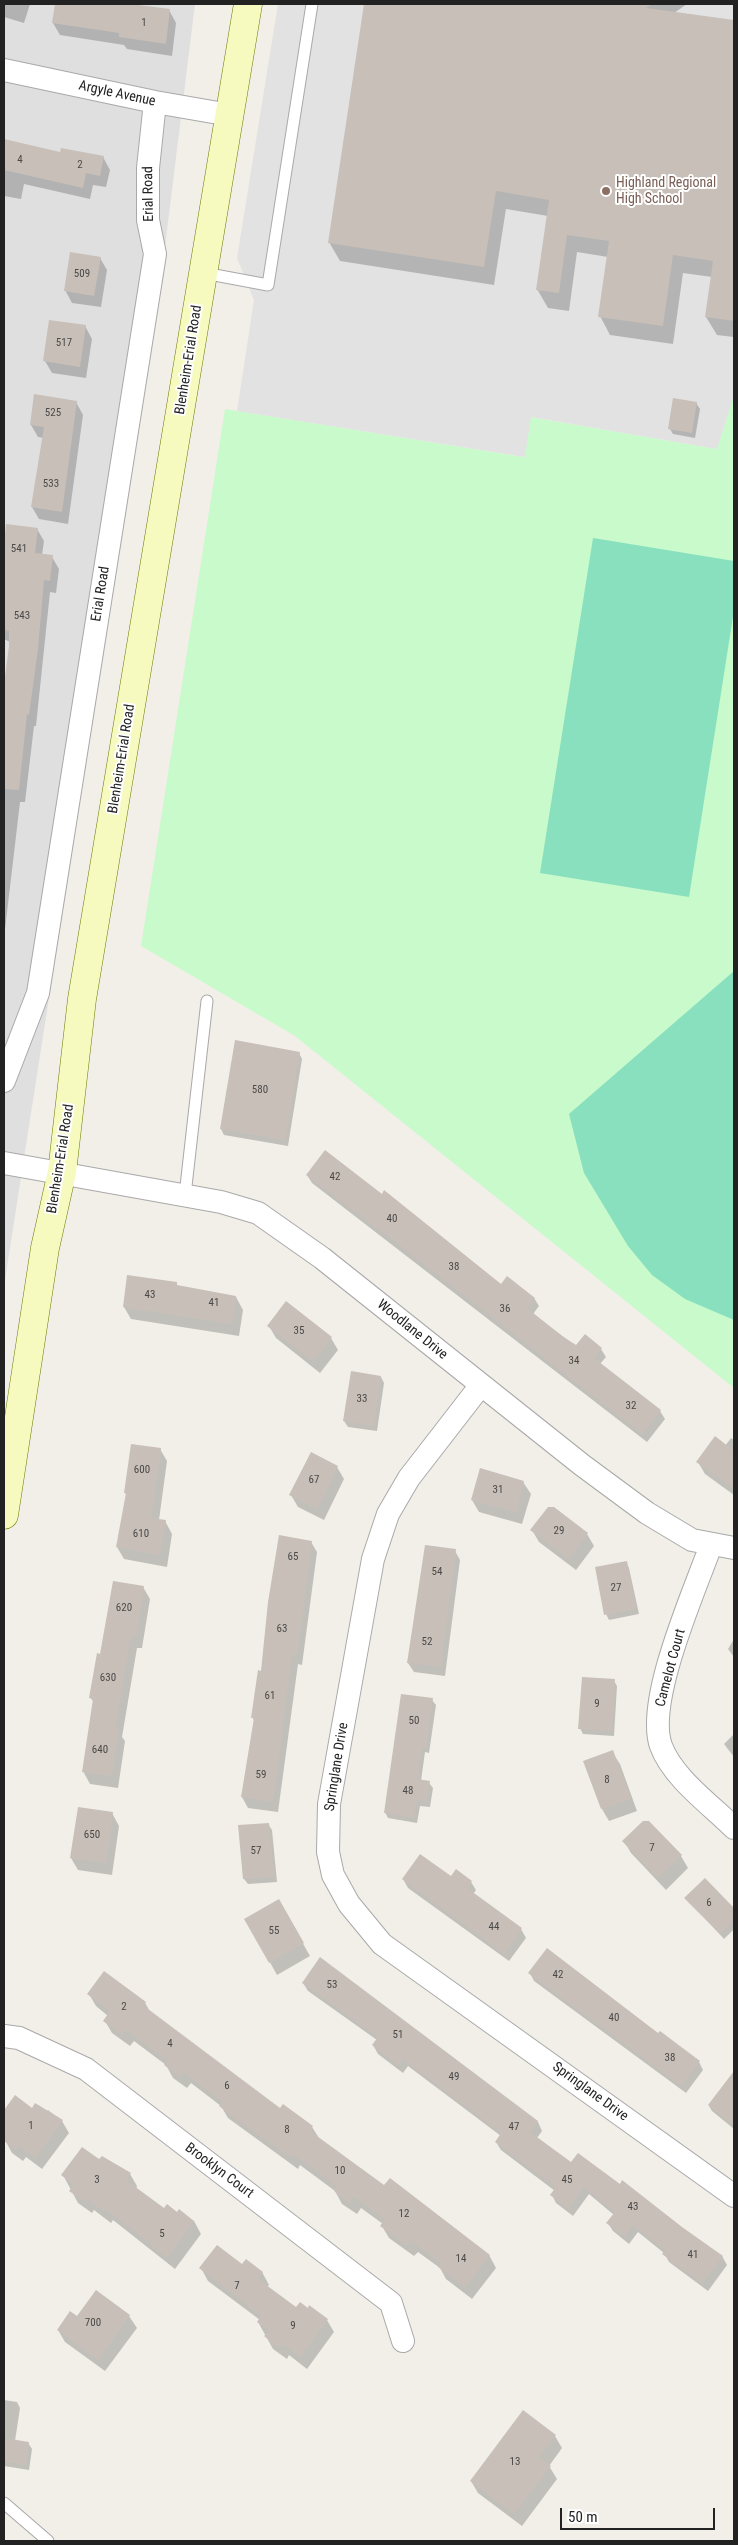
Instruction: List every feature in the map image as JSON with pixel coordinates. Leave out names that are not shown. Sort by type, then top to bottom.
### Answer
[{"type":"main road","name":"Blenheim-Erial Road","points":[[4,1515],[45,1248],[62,1172],[82,999],[248,4]]},
{"type":"street","name":"Argyle Avenue","points":[[4,70],[154,102],[230,115]]},
{"type":"street","name":"Erial Road","points":[[4,1080],[38,993],[155,254],[148,220],[148,168],[154,102]]},
{"type":"street","name":"Woodlane Drive","points":[[4,1163],[62,1172],[185,1196],[258,1213],[322,1258],[582,1465],[647,1513],[692,1540],[734,1548]]},
{"type":"street","name":"Springlane Drive","points":[[481,1385],[409,1478],[388,1514],[373,1559],[329,1804],[328,1852],[333,1875],[349,1904],[382,1944],[734,2196]]},
{"type":"street","name":"Camelot Court","points":[[711,1544],[671,1657],[659,1706],[658,1731],[661,1746],[669,1761],[685,1780],[734,1828]]},
{"type":"street","name":"Brooklyn Court","points":[[4,2036],[19,2038],[86,2069],[94,2075],[391,2303],[404,2341]]},
{"type":"lane","points":[[204,273],[268,285],[312,4]]},
{"type":"lane","points":[[185,1196],[206,1001]]},
{"type":"lane","points":[[4,2503],[48,2541]]},
{"type":"shaded area","points":[[4,4],[195,4],[160,287],[4,1286]]},
{"type":"shaded area","points":[[278,4],[734,4],[734,395],[717,449],[531,417],[525,457],[237,411],[254,300],[237,258]]},
{"type":"green space","points":[[734,395],[734,1388],[295,1036],[141,946],[225,409],[524,457],[530,417],[717,449]]},
{"type":"green space","points":[[593,538],[734,561],[734,610],[689,897],[540,873]]},
{"type":"green space","points":[[734,971],[734,1320],[685,1299],[652,1275],[628,1246],[584,1173],[569,1114]]},
{"type":"building","points":[[55,4],[131,4],[170,9],[166,44],[119,37],[119,33],[52,23]]},
{"type":"building","points":[[364,4],[652,4],[646,8],[734,20],[734,321],[705,317],[713,261],[673,255],[663,326],[598,317],[609,241],[567,235],[559,293],[536,290],[549,200],[496,191],[484,267],[328,243]]},
{"type":"building","points":[[4,139],[60,152],[61,148],[104,156],[100,176],[86,173],[83,188],[4,170]]},
{"type":"building","points":[[70,252],[101,257],[94,296],[64,291]]},
{"type":"building","points":[[49,320],[86,325],[80,367],[43,361]]},
{"type":"building","points":[[34,394],[77,401],[62,512],[31,507],[44,427],[30,425]]},
{"type":"building","points":[[673,398],[697,402],[692,433],[668,429]]},
{"type":"building","points":[[6,524],[38,528],[35,553],[53,555],[50,581],[44,580],[38,649],[29,715],[27,714],[19,790],[4,789],[4,685],[9,646],[9,631],[4,630],[4,545]]},
{"type":"building","points":[[235,1040],[300,1052],[285,1140],[220,1129]]},
{"type":"building","points":[[325,1150],[382,1194],[384,1190],[501,1284],[507,1276],[535,1298],[527,1308],[562,1336],[576,1345],[585,1334],[602,1348],[594,1358],[661,1410],[642,1434],[401,1246],[306,1175]]},
{"type":"building","points":[[127,1275],[177,1282],[177,1285],[236,1296],[232,1324],[123,1307]]},
{"type":"building","points":[[286,1301],[332,1337],[313,1361],[267,1326]]},
{"type":"building","points":[[351,1371],[381,1376],[374,1426],[343,1421]]},
{"type":"building","points":[[715,1436],[734,1451],[734,1489],[696,1462]]},
{"type":"building","points":[[131,1444],[161,1448],[151,1518],[166,1520],[160,1555],[116,1547],[126,1493],[124,1493]]},
{"type":"building","points":[[311,1452],[338,1466],[317,1509],[289,1495]]},
{"type":"building","points":[[480,1468],[524,1481],[516,1512],[471,1500]]},
{"type":"building","points":[[548,1507],[554,1507],[588,1533],[569,1559],[530,1530]]},
{"type":"building","points":[[279,1535],[312,1541],[297,1655],[292,1654],[273,1802],[241,1797],[254,1718],[251,1718],[258,1670],[261,1671],[268,1602]]},
{"type":"building","points":[[425,1545],[456,1549],[441,1667],[407,1663]]},
{"type":"building","points":[[627,1561],[636,1609],[604,1615],[595,1567]]},
{"type":"building","points":[[113,1581],[144,1586],[136,1637],[131,1636],[115,1727],[118,1728],[112,1776],[82,1772],[93,1699],[89,1698],[97,1653],[100,1654]]},
{"type":"building","points":[[582,1677],[615,1679],[612,1731],[578,1729]]},
{"type":"building","points":[[401,1694],[433,1698],[426,1748],[422,1747],[417,1779],[430,1781],[427,1802],[417,1800],[414,1818],[384,1813]]},
{"type":"building","points":[[613,1750],[631,1799],[601,1809],[583,1761]]},
{"type":"building","points":[[78,1807],[113,1812],[106,1863],[70,1858]]},
{"type":"building","points":[[643,1821],[649,1821],[682,1855],[658,1878],[622,1841]]},
{"type":"building","points":[[269,1823],[274,1876],[243,1879],[238,1825]]},
{"type":"building","points":[[420,1854],[451,1876],[456,1869],[472,1881],[467,1888],[522,1928],[504,1954],[402,1879]]},
{"type":"building","points":[[705,1878],[734,1908],[734,1920],[720,1934],[684,1898]]},
{"type":"building","points":[[279,1899],[304,1943],[269,1963],[244,1919]]},
{"type":"building","points":[[547,1948],[658,2033],[660,2031],[700,2061],[681,2086],[528,1973]]},
{"type":"building","points":[[320,1957],[538,2121],[530,2132],[571,2162],[578,2153],[620,2184],[622,2180],[723,2256],[702,2283],[662,2254],[665,2250],[633,2225],[624,2236],[606,2223],[615,2212],[584,2187],[568,2208],[550,2195],[556,2187],[495,2142],[501,2133],[403,2059],[398,2065],[372,2045],[378,2037],[302,1983]]},
{"type":"building","points":[[104,1971],[146,2002],[144,2006],[280,2108],[283,2104],[313,2126],[310,2131],[384,2185],[390,2178],[490,2255],[465,2287],[438,2267],[441,2263],[410,2240],[407,2245],[380,2226],[385,2219],[354,2197],[349,2203],[334,2191],[337,2186],[293,2154],[290,2157],[236,2119],[219,2106],[222,2102],[183,2072],[180,2077],[164,2065],[168,2061],[126,2030],[122,2035],[103,2021],[110,2011],[87,1994]]},
{"type":"building","points":[[734,2071],[734,2126],[708,2105]]},
{"type":"building","points":[[15,2095],[32,2108],[35,2103],[63,2120],[35,2158],[18,2146],[16,2150],[4,2141],[4,2110]]},
{"type":"building","points":[[82,2147],[99,2159],[102,2156],[131,2173],[126,2180],[164,2208],[167,2204],[177,2212],[179,2209],[194,2221],[167,2258],[150,2245],[151,2243],[105,2209],[104,2211],[87,2199],[85,2202],[69,2191],[74,2185],[61,2175]]},
{"type":"building","points":[[217,2245],[242,2264],[246,2259],[263,2272],[258,2279],[296,2307],[300,2302],[308,2308],[309,2305],[328,2319],[300,2357],[282,2344],[279,2348],[264,2336],[269,2331],[257,2322],[261,2316],[199,2268]]},
{"type":"building","points":[[96,2290],[130,2315],[98,2360],[57,2330],[70,2311],[77,2316]]},
{"type":"building","points":[[523,2410],[556,2435],[539,2457],[551,2466],[514,2514],[470,2481]]},
{"type":"building","points":[[4,2438],[29,2442],[26,2465],[4,2461]]},
{"type":"place","name":"Highland Regional High School","points":[[606,191]]}]
